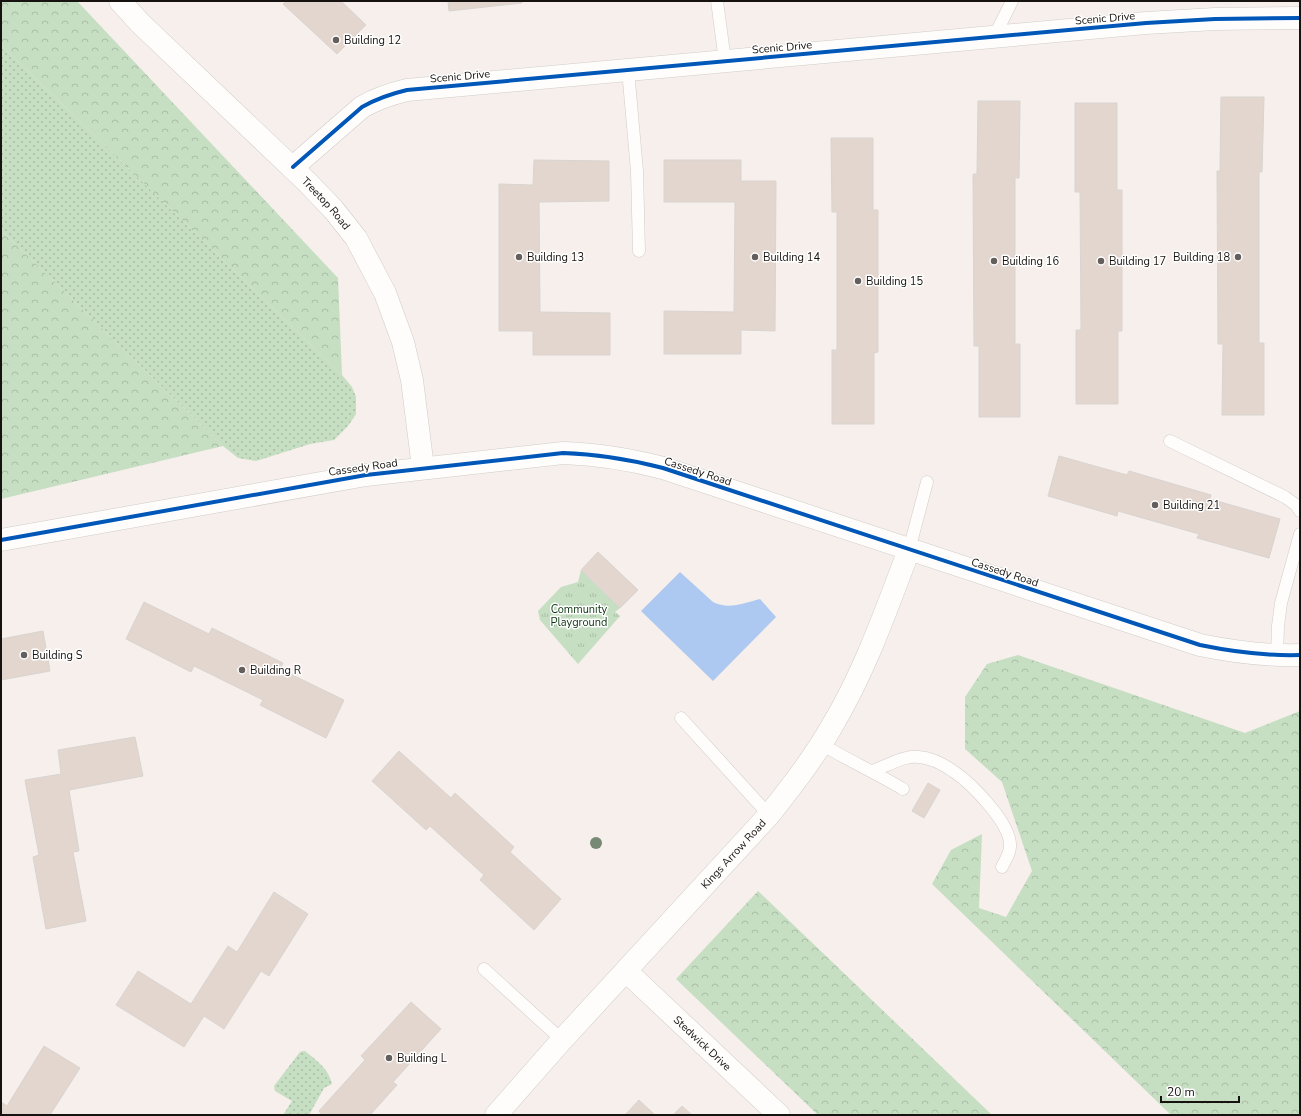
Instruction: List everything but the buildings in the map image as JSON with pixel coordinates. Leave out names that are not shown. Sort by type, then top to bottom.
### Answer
[{"type":"street","name":"Treetop Road","points":[[120,1],[146,29],[322,196],[350,230],[385,293],[399,330],[412,380],[423,468]]},
{"type":"street","name":"Scenic Drive","points":[[292,167],[362,107],[390,94],[407,90],[1187,20],[1300,18]]},
{"type":"street","name":"Cassedy Road","points":[[1,540],[366,475],[563,453],[619,458],[663,468],[1200,645],[1242,653],[1277,656],[1300,655]]},
{"type":"street","name":"Kings Arrow Road","points":[[496,1115],[562,1040],[769,816],[798,779],[833,726],[858,676],[880,627],[909,550]]},
{"type":"street","name":"Stedwick Drive","points":[[626,971],[779,1115]]},
{"type":"lane","points":[[717,1],[725,61]]},
{"type":"lane","points":[[994,37],[1012,1]]},
{"type":"lane","points":[[628,70],[637,171],[639,251]]},
{"type":"lane","points":[[1170,441],[1285,497],[1296,505],[1300,511]]},
{"type":"lane","points":[[909,550],[928,482]]},
{"type":"lane","points":[[1277,656],[1278,626],[1281,603],[1300,534]]},
{"type":"lane","points":[[681,718],[769,816]]},
{"type":"lane","points":[[821,744],[842,757],[872,771],[903,789]]},
{"type":"lane","points":[[872,771],[900,760],[918,757],[934,760],[953,771],[974,789],[995,812],[1007,830],[1010,848],[1002,867]]},
{"type":"lane","points":[[484,969],[562,1040]]},
{"type":"green space","points":[[1,1],[77,1],[338,278],[342,375],[1,45]]},
{"type":"green space","points":[[1,45],[342,375],[352,387],[356,397],[356,414],[348,426],[334,440],[310,444],[256,461],[238,458],[223,446],[1,230]]},
{"type":"green space","points":[[1,230],[223,446],[1,499]]},
{"type":"green space","name":"Community Playground","points":[[581,570],[620,608],[615,612],[620,616],[578,664],[540,620],[538,611],[561,587],[578,582]]},
{"type":"green space","points":[[1018,655],[1245,733],[1300,711],[1300,1115],[1171,1115],[932,884],[951,850],[982,834],[979,908],[1006,917],[1032,871],[1002,782],[965,749],[965,697],[987,664]]},
{"type":"green space","points":[[758,891],[992,1115],[818,1115],[676,979]]},
{"type":"green space","points":[[303,1051],[322,1065],[332,1084],[324,1088],[309,1115],[283,1115],[292,1101],[275,1091],[274,1086],[300,1052]]},
{"type":"water","points":[[680,572],[713,602],[731,606],[760,599],[776,617],[713,681],[641,611]]},
{"type":"cycle path","points":[[293,167],[362,107],[383,97],[407,90],[1146,23],[1215,19],[1300,18]]},
{"type":"cycle path","points":[[1,540],[366,475],[563,453],[589,454],[663,468],[1200,645],[1250,653],[1300,655]]},
{"type":"place","name":"Building 12","points":[[336,40]]},
{"type":"place","name":"Building 13","points":[[519,257]]},
{"type":"place","name":"Building 14","points":[[755,257]]},
{"type":"place","name":"Building 18","points":[[1238,257]]},
{"type":"place","name":"Building 16","points":[[994,261]]},
{"type":"place","name":"Building 17","points":[[1101,261]]},
{"type":"place","name":"Building 15","points":[[858,281]]},
{"type":"place","name":"Building 21","points":[[1155,505]]},
{"type":"place","name":"Building S","points":[[24,655]]},
{"type":"place","name":"Building R","points":[[242,670]]},
{"type":"place","name":"Building L","points":[[389,1058]]}]
